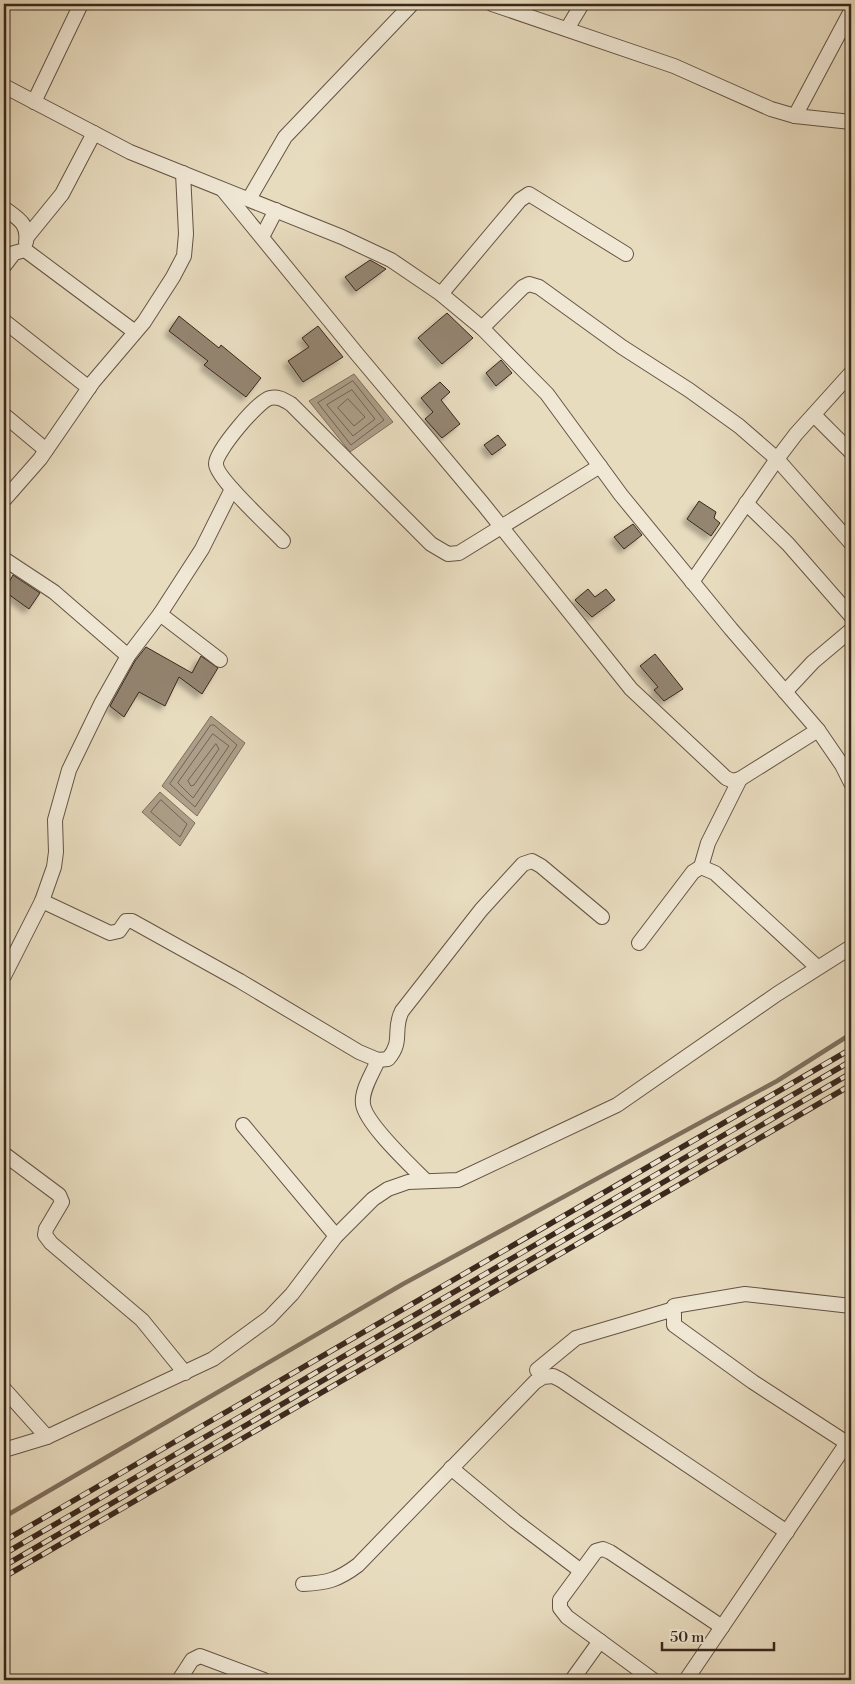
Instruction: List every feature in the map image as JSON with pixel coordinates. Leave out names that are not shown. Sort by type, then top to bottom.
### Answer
[{"type":"street","points":[[34,102],[81,4]]},
{"type":"street","points":[[250,200],[285,137],[412,4]]},
{"type":"street","points":[[492,4],[674,66],[771,110],[796,116],[851,122]]},
{"type":"street","points":[[567,29],[582,4]]},
{"type":"street","points":[[796,116],[851,11]]},
{"type":"street","points":[[4,86],[130,152],[342,237],[391,260],[441,294],[482,328],[547,394],[600,466],[692,582],[818,730],[842,765],[851,783]]},
{"type":"street","points":[[4,266],[14,253],[26,244],[62,194],[94,133]]},
{"type":"street","points":[[4,500],[46,450],[89,388],[135,332],[173,277],[184,256],[186,234],[182,173]]},
{"type":"street","points":[[222,188],[502,528],[630,689],[726,778],[733,781],[740,779],[818,730]]},
{"type":"street","points":[[441,294],[520,200],[529,194],[626,254]]},
{"type":"street","points":[[4,208],[24,223],[26,244],[135,332]]},
{"type":"street","points":[[262,237],[276,210]]},
{"type":"street","points":[[482,328],[523,287],[529,284],[539,287],[622,347],[689,390],[739,426],[777,459],[851,543]]},
{"type":"street","points":[[4,321],[89,388]]},
{"type":"street","points":[[692,582],[777,459],[851,373]]},
{"type":"street","points":[[283,541],[232,489],[218,472],[216,465],[219,451],[260,404],[269,398],[280,398],[291,404],[431,544],[448,554],[459,553],[600,466]]},
{"type":"street","points":[[4,415],[46,450]]},
{"type":"street","points":[[814,415],[851,452]]},
{"type":"street","points":[[4,976],[42,901],[56,852],[55,820],[59,799],[90,726],[128,656],[160,614],[202,549],[232,489]]},
{"type":"street","points":[[746,503],[788,544],[851,616]]},
{"type":"street","points":[[4,559],[54,592],[128,656]]},
{"type":"street","points":[[160,614],[220,660]]},
{"type":"street","points":[[785,692],[813,662],[851,630]]},
{"type":"street","points":[[639,943],[693,872],[701,867],[708,843],[740,779]]},
{"type":"street","points":[[42,901],[110,933],[119,931],[126,921],[132,921],[240,981],[359,1052],[378,1060],[388,1060],[394,1052],[399,1036],[396,1022],[402,1011],[481,910],[523,864],[532,861],[541,866],[602,917]]},
{"type":"street","points":[[701,867],[715,873],[817,967]]},
{"type":"street","points":[[4,1450],[47,1437],[213,1359],[268,1318],[292,1294],[336,1236],[373,1199],[388,1189],[402,1183],[458,1180],[617,1106],[817,967],[851,947]]},
{"type":"street","points":[[378,1060],[365,1090],[363,1104],[370,1121],[426,1181]]},
{"type":"street","points":[[243,1125],[336,1236]]},
{"type":"street","points":[[4,1154],[59,1195],[62,1202],[46,1230],[45,1236],[142,1320],[185,1373]]},
{"type":"street","points":[[537,1370],[576,1338],[674,1308],[674,1306],[745,1294],[851,1306]]},
{"type":"street","points":[[674,1308],[674,1325],[752,1382],[849,1440],[686,1680]]},
{"type":"street","points":[[303,1584],[328,1583],[343,1576],[358,1565],[535,1382],[553,1376],[595,1402],[787,1532]]},
{"type":"street","points":[[4,1389],[47,1437]]},
{"type":"street","points":[[451,1468],[515,1521],[581,1571]]},
{"type":"street","points":[[653,1680],[567,1617],[560,1608],[560,1600],[596,1551],[603,1549],[722,1627]]},
{"type":"street","points":[[572,1680],[600,1641]]},
{"type":"street","points":[[179,1680],[192,1660],[200,1656],[246,1677],[264,1680]]},
{"type":"water","points":[[354,374],[393,422],[350,452],[309,401]]},
{"type":"water","points":[[211,716],[245,743],[197,816],[162,786]]},
{"type":"water","points":[[160,792],[195,823],[180,846],[142,812]]},
{"type":"building","points":[[370,260],[386,269],[356,291],[345,277]]},
{"type":"building","points":[[447,313],[473,338],[442,364],[418,338]]},
{"type":"building","points":[[179,316],[219,348],[221,345],[261,378],[246,397],[204,365],[208,361],[169,331]]},
{"type":"building","points":[[318,326],[343,357],[303,382],[288,361],[309,347],[302,338]]},
{"type":"building","points":[[501,360],[512,373],[496,386],[486,373]]},
{"type":"building","points":[[440,382],[450,392],[441,400],[460,424],[442,438],[425,419],[433,412],[421,398]]},
{"type":"building","points":[[498,435],[506,445],[492,455],[484,445]]},
{"type":"building","points":[[699,501],[716,512],[714,518],[720,523],[711,536],[687,519]]},
{"type":"building","points":[[633,524],[642,535],[624,549],[614,537]]},
{"type":"building","points":[[13,575],[40,593],[29,609],[4,591]]},
{"type":"building","points":[[588,589],[595,597],[606,589],[615,600],[592,617],[575,600]]},
{"type":"building","points":[[146,647],[192,673],[201,656],[218,668],[202,694],[179,677],[165,706],[139,692],[124,717],[110,706],[135,661]]},
{"type":"building","points":[[655,654],[683,689],[664,701],[654,690],[658,687],[640,666]]},
{"type":"waterway","points":[[4,1517],[403,1284],[777,1081],[851,1034]]},
{"type":"railway","points":[[4,1541],[851,1049]]},
{"type":"railway","points":[[4,1554],[851,1061]]},
{"type":"railway","points":[[4,1566],[851,1073]]},
{"type":"railway","points":[[4,1577],[851,1085]]}]
